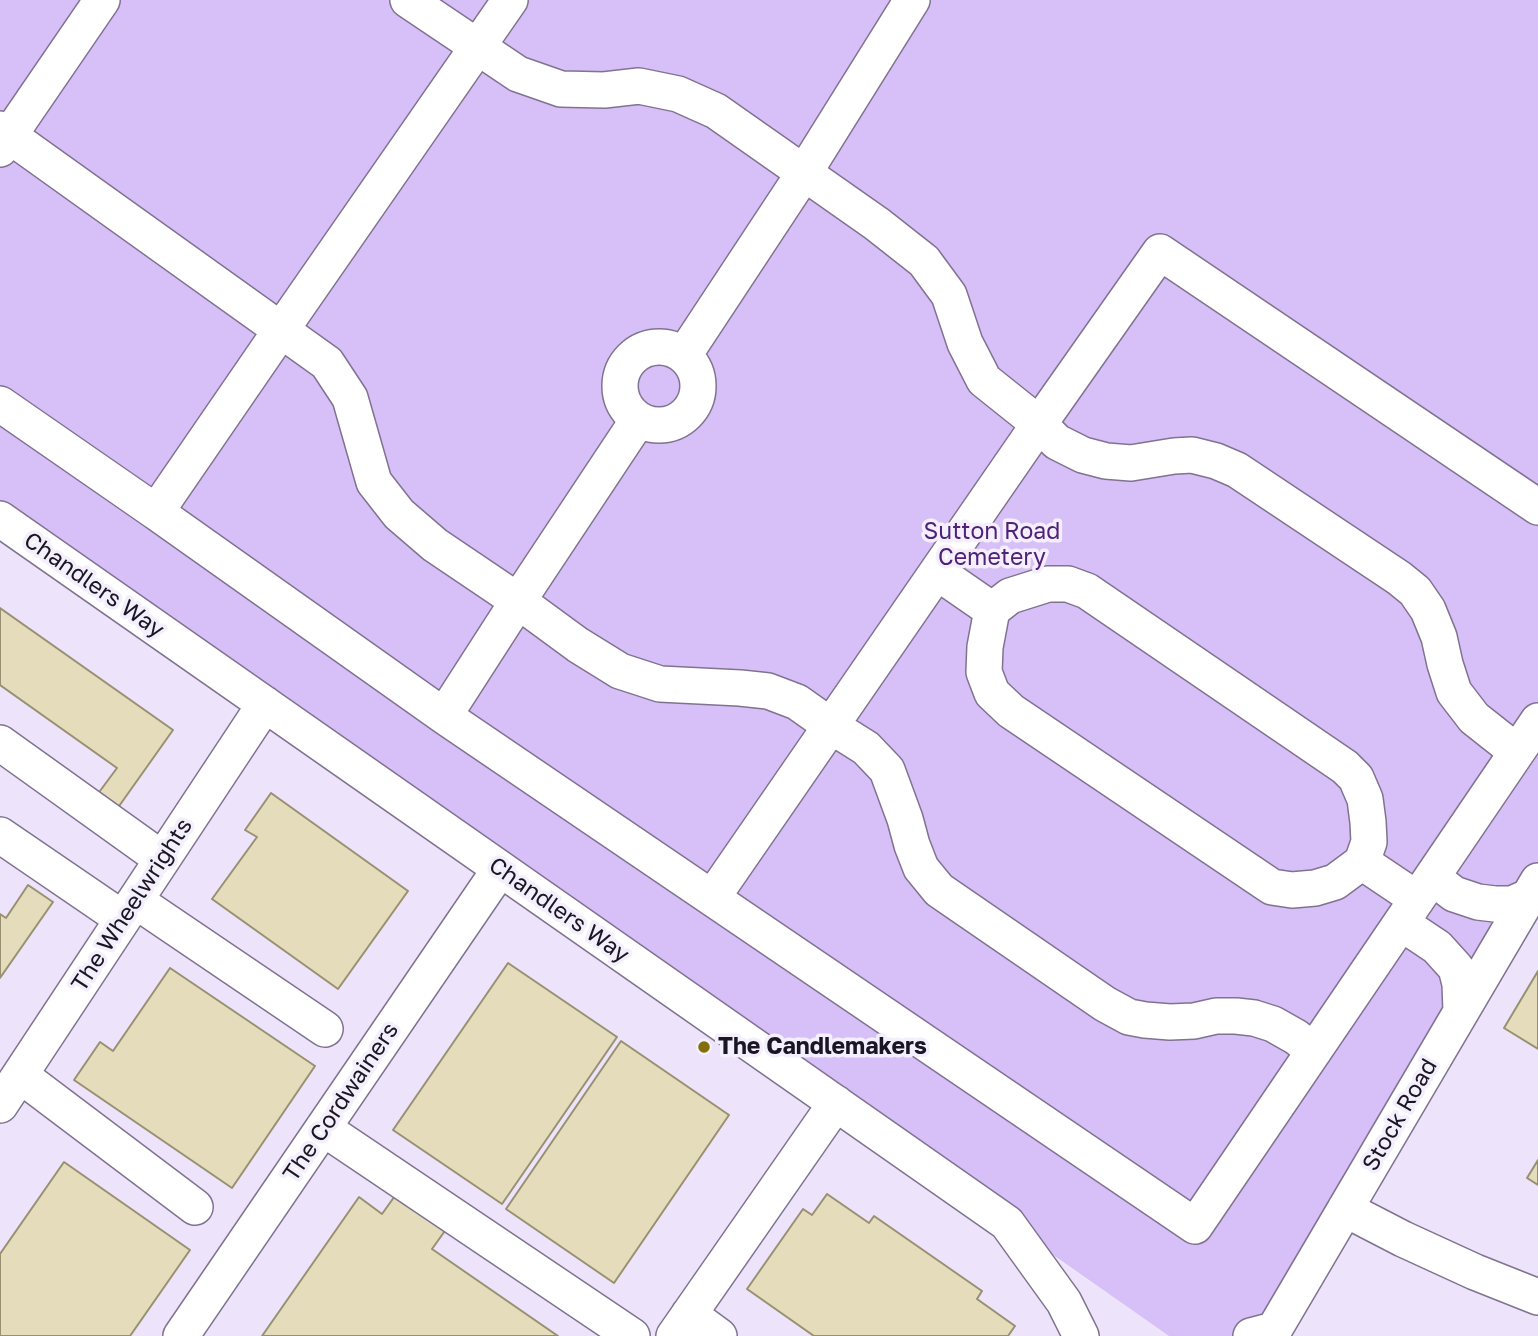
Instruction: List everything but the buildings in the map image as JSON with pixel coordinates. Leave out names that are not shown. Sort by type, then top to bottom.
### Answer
[{"type":"street","points":[[102,0],[3,138],[327,363],[350,398],[374,482],[399,514],[435,545],[578,645],[620,671],[660,684],[768,691],[797,702],[866,748],[887,770],[921,868],[939,890],[1094,997],[1129,1017],[1145,1020],[1170,1023],[1216,1016],[1254,1018],[1285,1030],[1314,1051]]},
{"type":"street","points":[[408,0],[518,74],[561,89],[604,90],[639,86],[678,94],[716,111],[877,224],[924,261],[949,295],[965,343],[984,380],[1057,442],[1083,455],[1106,461],[1131,463],[1192,455],[1216,461],[1237,470],[1399,578],[1415,591],[1428,610],[1440,636],[1454,692],[1474,718],[1517,751]]},
{"type":"street","points":[[156,512],[510,0]]},
{"type":"street","points":[[684,355],[804,173],[912,0]]},
{"type":"street","points":[[712,898],[1160,252],[1538,507]]},
{"type":"street","points":[[657,346],[673,349],[684,355],[695,369],[699,383],[694,406],[679,420],[665,426],[651,425],[629,413],[622,403],[619,389],[621,373],[629,360],[643,349],[657,346]]},
{"type":"street","points":[[0,404],[444,716],[1195,1226],[1538,721]]},
{"type":"street","points":[[444,716],[638,420]]},
{"type":"street","name":"Chandlers Way","points":[[0,519],[1007,1223],[1064,1302],[1081,1336]]},
{"type":"street","points":[[937,572],[992,610]]},
{"type":"street","points":[[1048,584],[1068,584],[1087,591],[1345,767],[1356,778],[1365,799],[1369,842],[1362,862],[1335,882],[1315,888],[1292,890],[1272,887],[1022,719],[992,693],[984,672],[985,647],[992,610],[1010,596],[1048,584]]},
{"type":"street","name":"The Wheelwrights","points":[[0,1105],[265,704]]},
{"type":"street","points":[[0,743],[163,859]]},
{"type":"street","points":[[0,835],[130,910],[325,1029]]},
{"type":"street","points":[[1362,862],[1417,900],[1437,947],[1457,968],[1461,1011]]},
{"type":"street","name":"The Cordwainers","points":[[181,1336],[500,869]]},
{"type":"street","points":[[1417,900],[1454,894],[1478,902],[1530,906]]},
{"type":"street","name":"Stock Road","points":[[1251,1336],[1274,1330],[1461,1011],[1530,906]]},
{"type":"street","points":[[20,1075],[195,1207]]},
{"type":"street","points":[[719,1336],[681,1325],[836,1103]]},
{"type":"street","points":[[323,1128],[632,1336]]},
{"type":"street","points":[[1345,1209],[1475,1272],[1538,1297]]},
{"type":"shaded area","points":[[0,529],[1169,1336],[0,1336]]},
{"type":"shaded area","points":[[1538,882],[1538,1336],[1219,1336]]},
{"type":"green space","name":"Sutton Road Cemetery","points":[[0,0],[1538,0],[1538,881],[1251,1336],[1169,1336],[0,519]]},
{"type":"place","name":"The Candlemakers","points":[[704,1047]]}]
